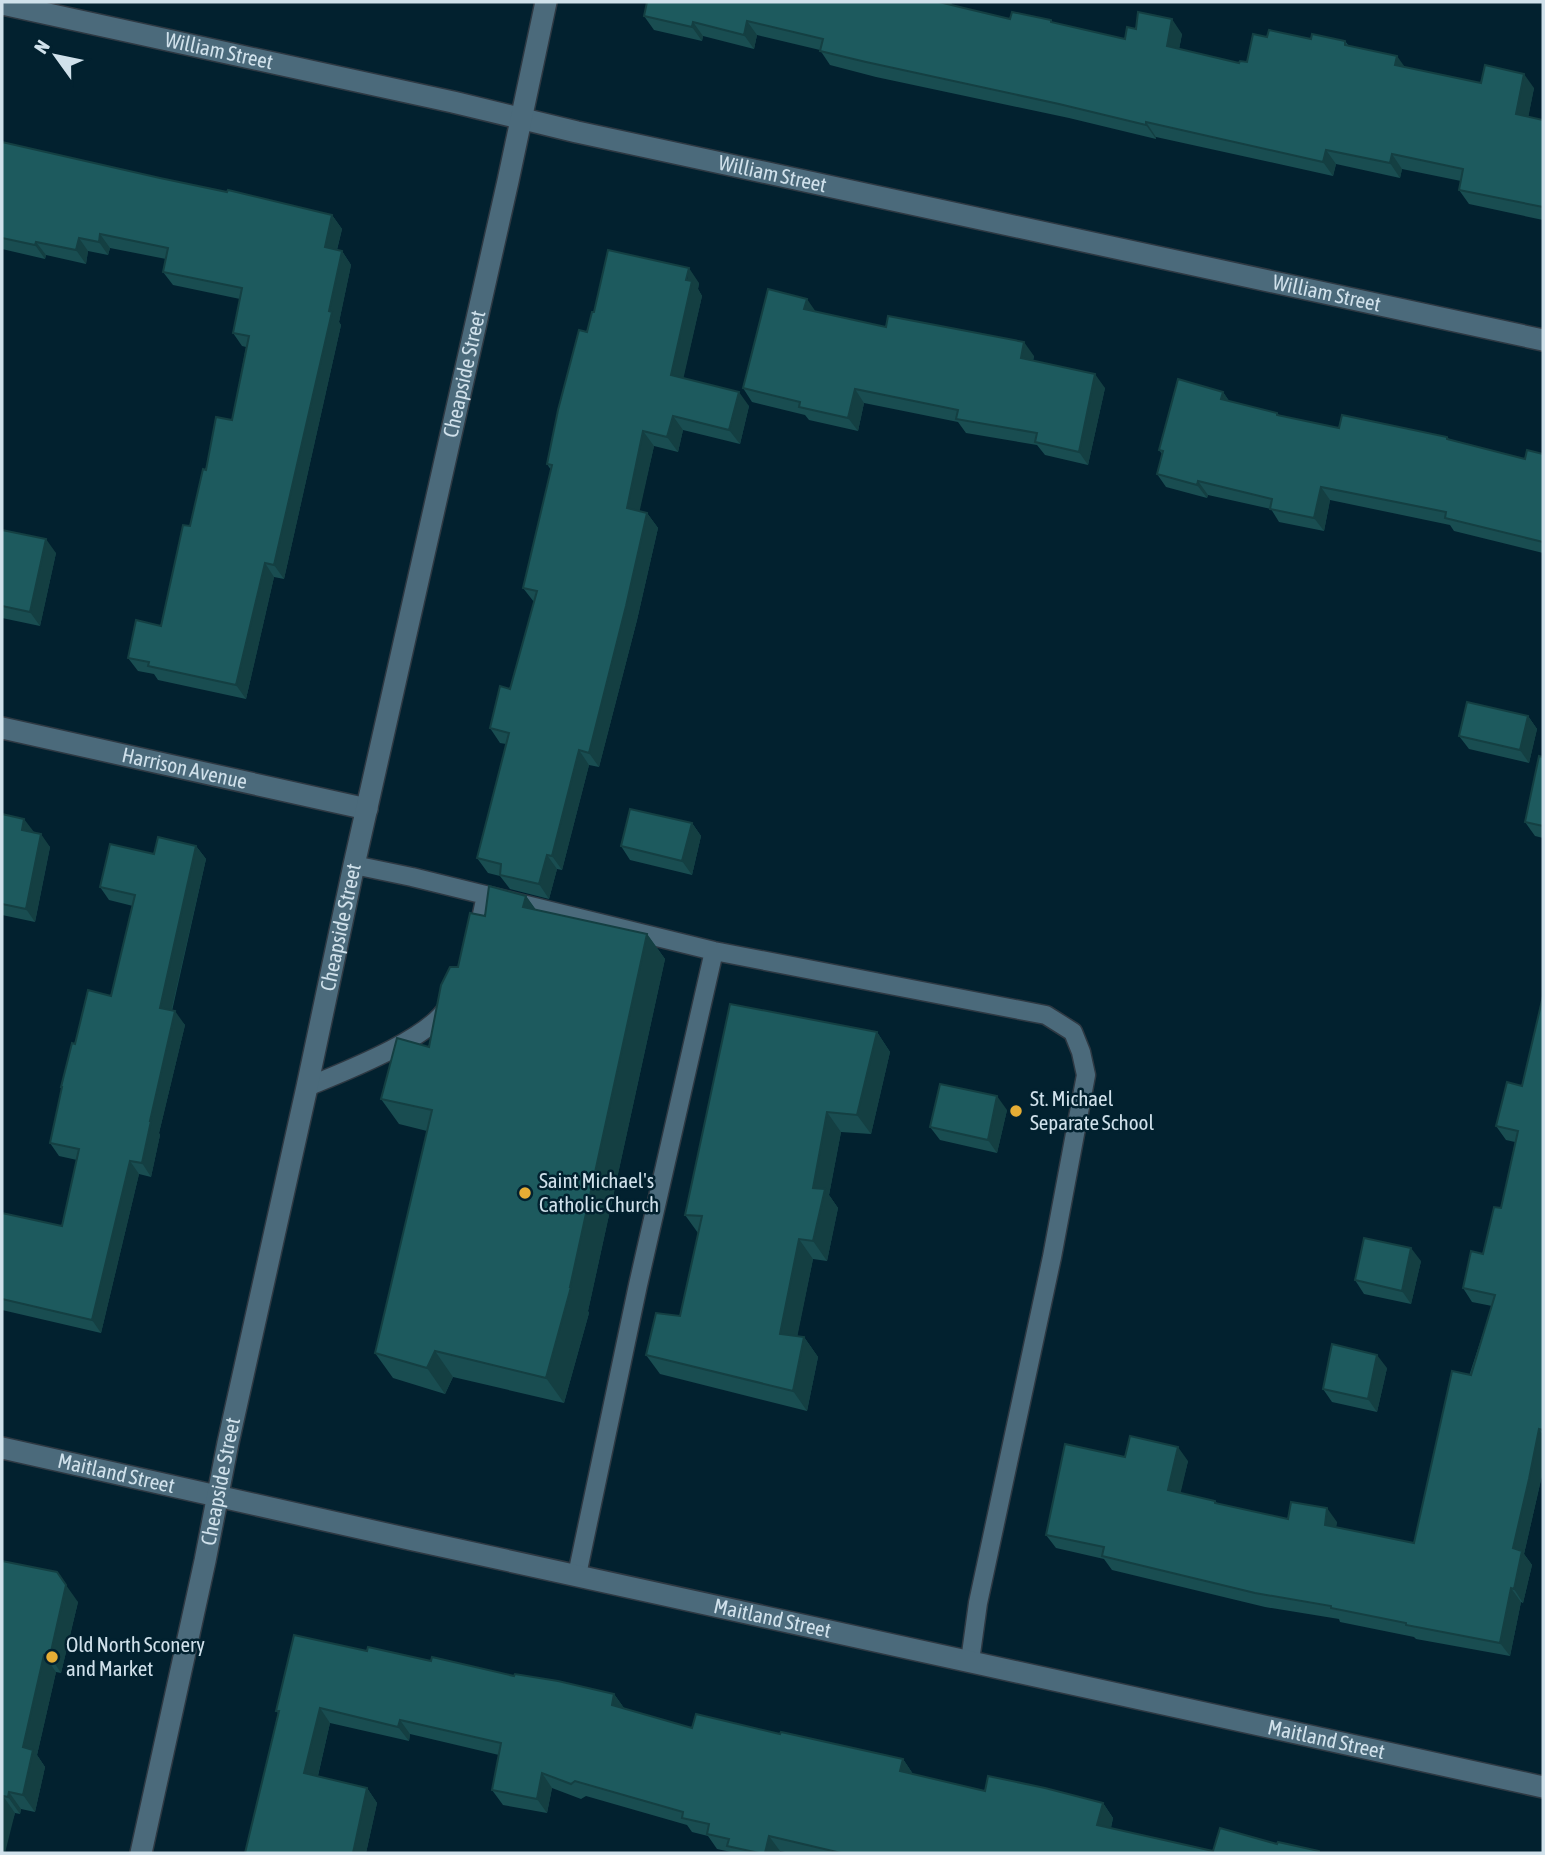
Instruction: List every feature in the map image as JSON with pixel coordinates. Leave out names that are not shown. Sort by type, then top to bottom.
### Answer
[{"type":"street","name":"Cheapside Street","points":[[141,1853],[354,865],[546,2]]},
{"type":"street","name":"William Street","points":[[2,4],[577,132],[1543,340]]},
{"type":"street","name":"Harrison Avenue","points":[[2,728],[367,809]]},
{"type":"street","name":"Maitland Street","points":[[2,1448],[1543,1787]]},
{"type":"lane","points":[[354,865],[714,951],[1046,1016],[1073,1032],[1086,1075],[1052,1258],[978,1603],[970,1661]]},
{"type":"lane","points":[[470,960],[486,895]]},
{"type":"lane","points":[[577,1575],[638,1285],[714,951]]},
{"type":"lane","points":[[307,1087],[366,1062],[425,1030],[446,1010],[455,992]]},
{"type":"building","points":[[647,2],[939,2],[1010,19],[1012,12],[1125,39],[1127,27],[1136,29],[1138,12],[1172,19],[1167,46],[1239,63],[1247,62],[1253,34],[1267,37],[1269,30],[1311,39],[1312,34],[1345,41],[1345,45],[1397,56],[1395,65],[1481,83],[1485,65],[1524,74],[1516,114],[1543,120],[1543,207],[1459,190],[1463,169],[1392,154],[1390,163],[1326,150],[1323,162],[820,51],[823,39],[747,21],[744,35],[693,22],[692,27],[644,16]]},
{"type":"building","points":[[2,142],[332,215],[325,247],[342,251],[329,311],[332,312],[274,565],[265,563],[236,685],[148,666],[149,662],[128,658],[136,620],[161,626],[183,525],[190,526],[203,469],[206,470],[216,417],[232,420],[249,336],[233,333],[242,288],[163,272],[168,248],[100,234],[99,242],[79,238],[76,250],[2,238]]},
{"type":"building","points":[[608,250],[689,268],[686,280],[692,281],[671,375],[739,392],[729,430],[673,416],[667,437],[643,431],[627,508],[647,513],[626,606],[589,753],[579,750],[552,856],[547,855],[539,884],[500,875],[501,864],[477,858],[509,733],[490,728],[500,686],[510,689],[537,591],[523,588],[552,465],[547,464],[558,410],[579,330],[587,332],[594,312]]},
{"type":"building","points":[[768,289],[807,299],[804,309],[886,327],[888,316],[1024,342],[1021,358],[1095,374],[1079,452],[1035,442],[1037,433],[956,419],[958,410],[855,389],[848,418],[799,407],[800,402],[743,388]]},
{"type":"building","points":[[1178,379],[1223,392],[1221,399],[1277,415],[1339,428],[1342,415],[1447,437],[1525,459],[1527,450],[1543,454],[1543,542],[1445,518],[1446,512],[1321,487],[1314,518],[1270,509],[1272,499],[1198,481],[1197,485],[1157,474],[1163,451],[1159,450]]},
{"type":"building","points":[[2,530],[46,539],[30,612],[2,606]]},
{"type":"building","points":[[1467,702],[1528,716],[1520,750],[1459,736]]},
{"type":"building","points":[[1539,756],[1543,757],[1543,826],[1525,822]]},
{"type":"building","points":[[630,809],[692,823],[682,861],[621,846]]},
{"type":"building","points":[[2,814],[24,819],[22,830],[41,834],[26,909],[2,904]]},
{"type":"building","points":[[158,837],[196,846],[160,1008],[175,1011],[142,1163],[130,1161],[92,1320],[2,1299],[2,1213],[62,1226],[79,1149],[50,1143],[61,1087],[88,990],[111,996],[135,895],[100,887],[110,844],[154,854]]},
{"type":"building","name":"Saint Michael's Catholic Church","points":[[489,886],[526,896],[523,907],[647,934],[571,1287],[546,1378],[435,1351],[427,1368],[375,1353],[432,1110],[381,1099],[397,1038],[429,1047],[441,985],[450,967],[458,967],[470,913],[485,916]]},
{"type":"building","points":[[1543,996],[1543,1430],[1539,1429],[1513,1548],[1522,1551],[1500,1643],[1406,1625],[1331,1606],[1255,1593],[1102,1556],[1104,1547],[1046,1535],[1065,1444],[1125,1457],[1130,1436],[1178,1447],[1168,1490],[1288,1519],[1291,1502],[1327,1508],[1325,1525],[1414,1543],[1452,1371],[1471,1375],[1495,1295],[1463,1288],[1471,1251],[1483,1254],[1494,1207],[1501,1208],[1518,1131],[1496,1126],[1507,1082],[1522,1086]]},
{"type":"building","points":[[730,1004],[877,1032],[857,1115],[827,1112],[813,1188],[825,1189],[813,1241],[799,1239],[780,1334],[804,1337],[793,1391],[646,1355],[656,1313],[680,1316],[702,1216],[685,1215]]},
{"type":"building","points":[[940,1084],[997,1096],[988,1140],[930,1127]]},
{"type":"building","points":[[1364,1238],[1411,1248],[1402,1291],[1355,1280]]},
{"type":"building","points":[[1332,1344],[1377,1355],[1368,1399],[1323,1389]]},
{"type":"building","points":[[2,1561],[57,1572],[66,1585],[50,1656],[44,1655],[23,1747],[33,1750],[23,1795],[9,1792],[8,1797],[3,1796],[2,1802]]},
{"type":"building","points":[[294,1635],[367,1651],[368,1647],[431,1661],[432,1657],[514,1676],[515,1674],[558,1681],[614,1694],[612,1705],[692,1728],[696,1714],[780,1734],[781,1732],[903,1759],[900,1771],[985,1791],[988,1776],[1045,1788],[1103,1803],[1097,1825],[1213,1851],[1220,1828],[1319,1853],[841,1853],[769,1836],[765,1853],[759,1853],[727,1846],[729,1839],[707,1834],[709,1824],[682,1818],[683,1812],[575,1781],[571,1784],[542,1773],[537,1799],[492,1790],[501,1743],[400,1720],[398,1727],[320,1708],[304,1773],[367,1788],[353,1853],[245,1853]]},
{"type":"place","name":"St. Michael Separate School","points":[[1016,1111]]},
{"type":"place","name":"Saint Michael's Catholic Church","points":[[525,1193]]},
{"type":"place","name":"Old North Sconery and Market","points":[[52,1657]]}]
